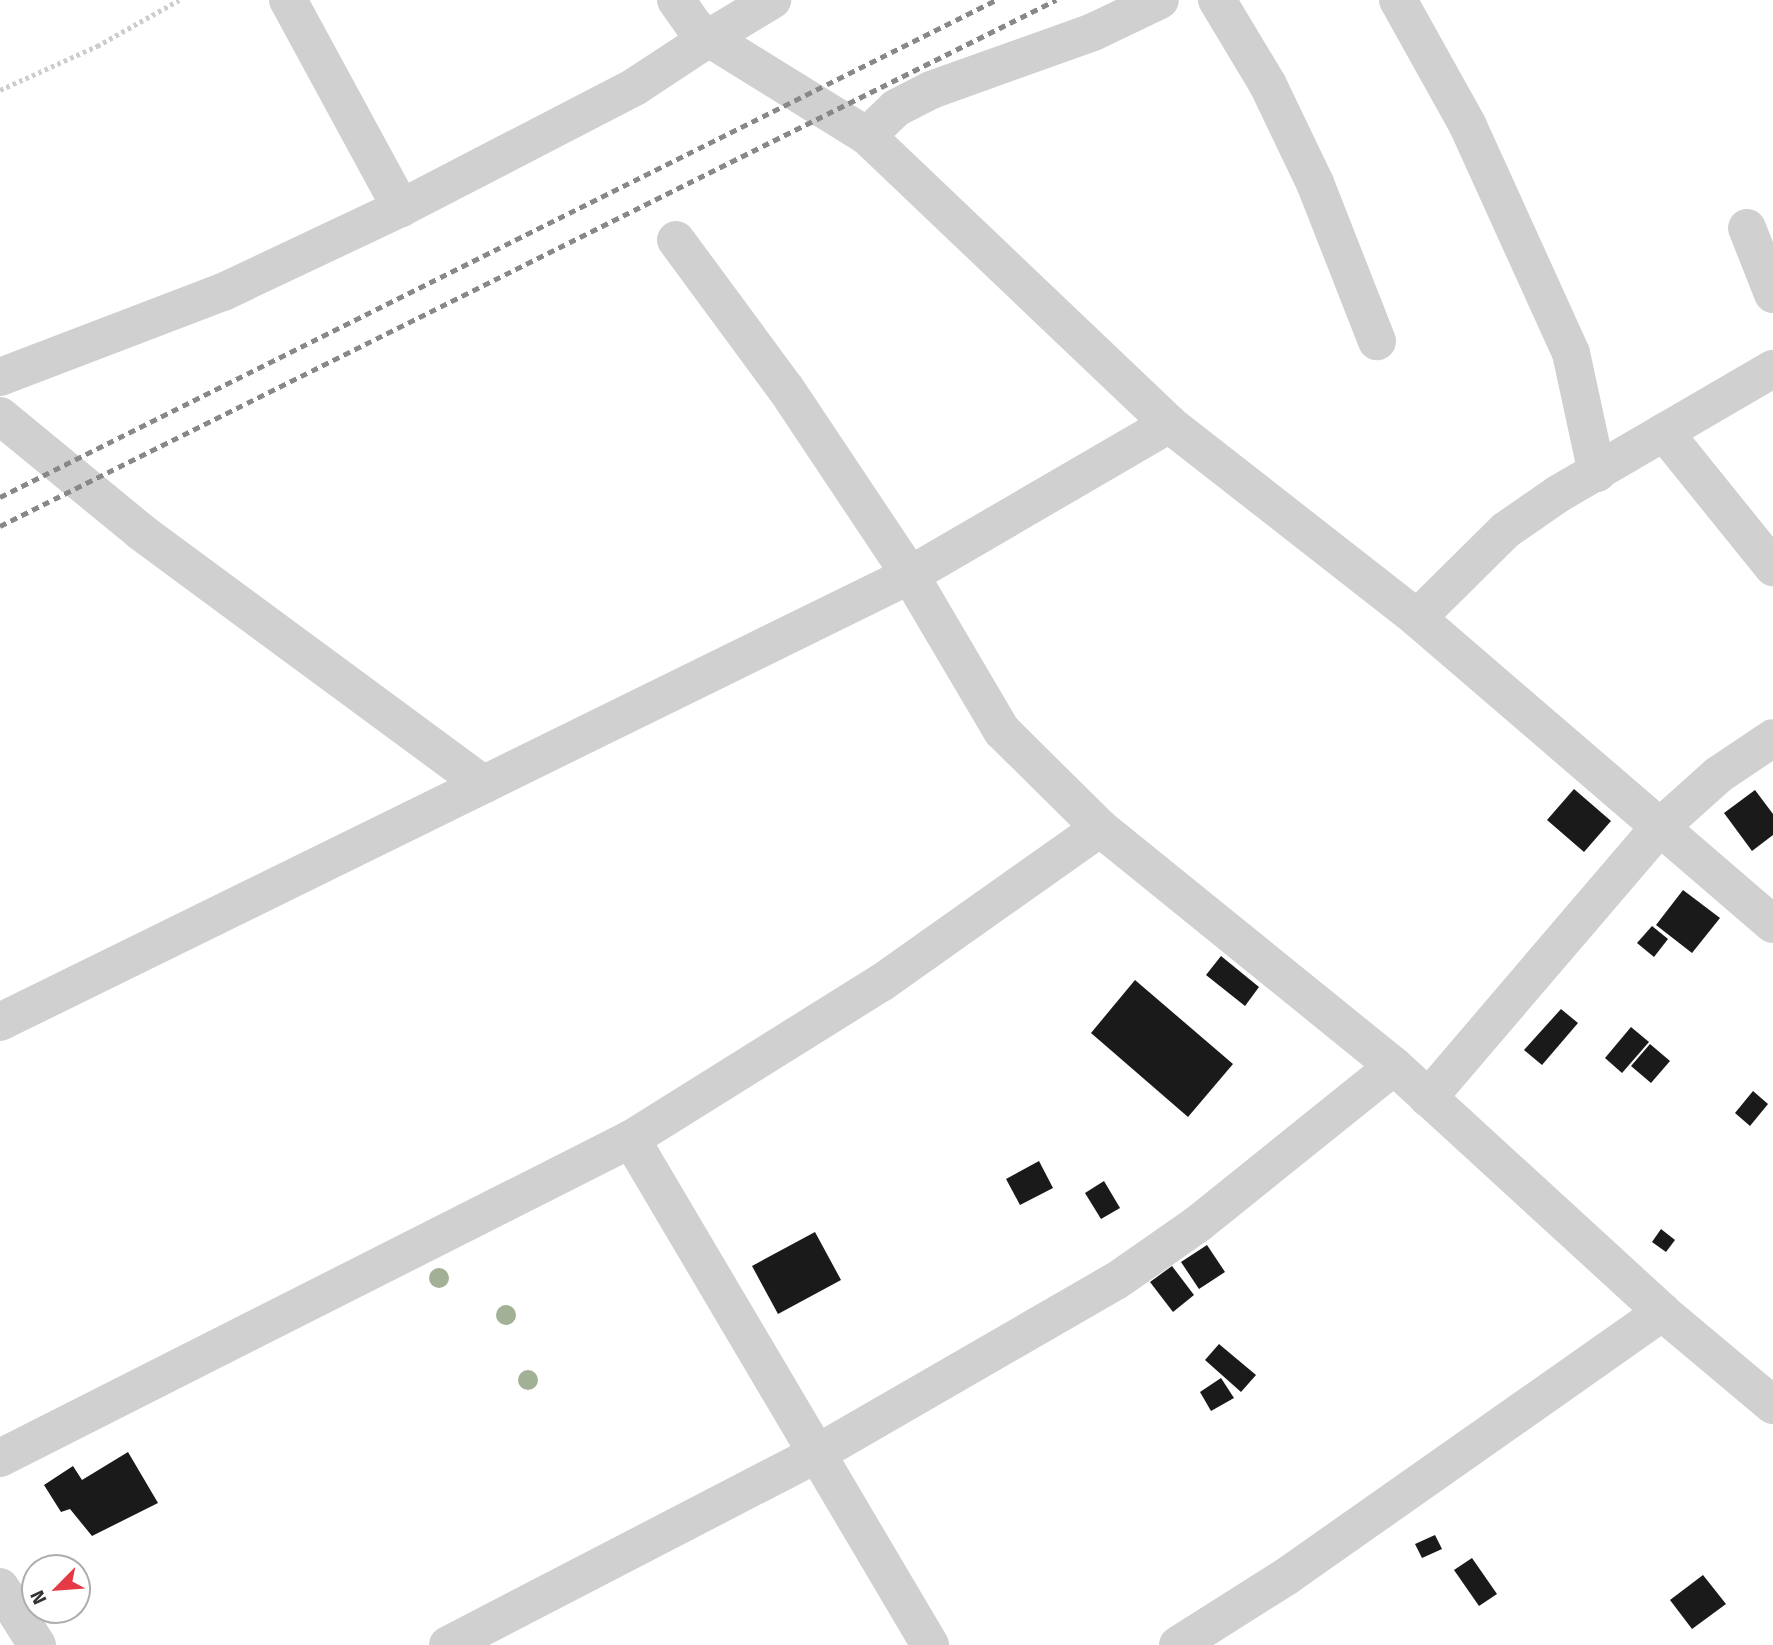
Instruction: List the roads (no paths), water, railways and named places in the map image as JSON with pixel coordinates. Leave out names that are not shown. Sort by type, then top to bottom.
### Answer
[{"type":"street","points":[[288,0],[401,208]]},
{"type":"street","points":[[676,0],[695,27],[709,38],[867,136],[1169,424],[1417,618],[1773,924]]},
{"type":"street","points":[[0,377],[222,292],[401,208],[636,86],[772,0]]},
{"type":"street","points":[[867,136],[896,107],[931,90],[1093,32],[1160,0]]},
{"type":"street","points":[[1217,0],[1268,85],[1315,183],[1377,341]]},
{"type":"street","points":[[1398,0],[1468,126],[1571,353],[1597,473]]},
{"type":"street","points":[[1747,228],[1773,294]]},
{"type":"street","points":[[676,240],[786,389],[909,575],[1002,731],[1100,828],[1394,1066],[1662,1312],[1773,1405]]},
{"type":"street","points":[[1417,618],[1506,530],[1664,432],[1773,369]]},
{"type":"street","points":[[0,416],[141,532],[484,785]]},
{"type":"street","points":[[0,1023],[909,575],[1169,424]]},
{"type":"street","points":[[1664,432],[1773,567]]},
{"type":"street","points":[[1428,1098],[1659,828],[1718,775],[1773,738]]},
{"type":"street","points":[[0,1458],[631,1139],[881,983],[1100,828]]},
{"type":"street","points":[[448,1645],[816,1454],[1116,1282],[1199,1223],[1394,1066]]},
{"type":"street","points":[[631,1139],[930,1645]]},
{"type":"street","points":[[1178,1645],[1287,1576],[1662,1312]]},
{"type":"street","points":[[0,1587],[37,1645]]},
{"type":"railway","points":[[0,497],[996,0]]},
{"type":"railway","points":[[0,526],[1056,0]]}]
